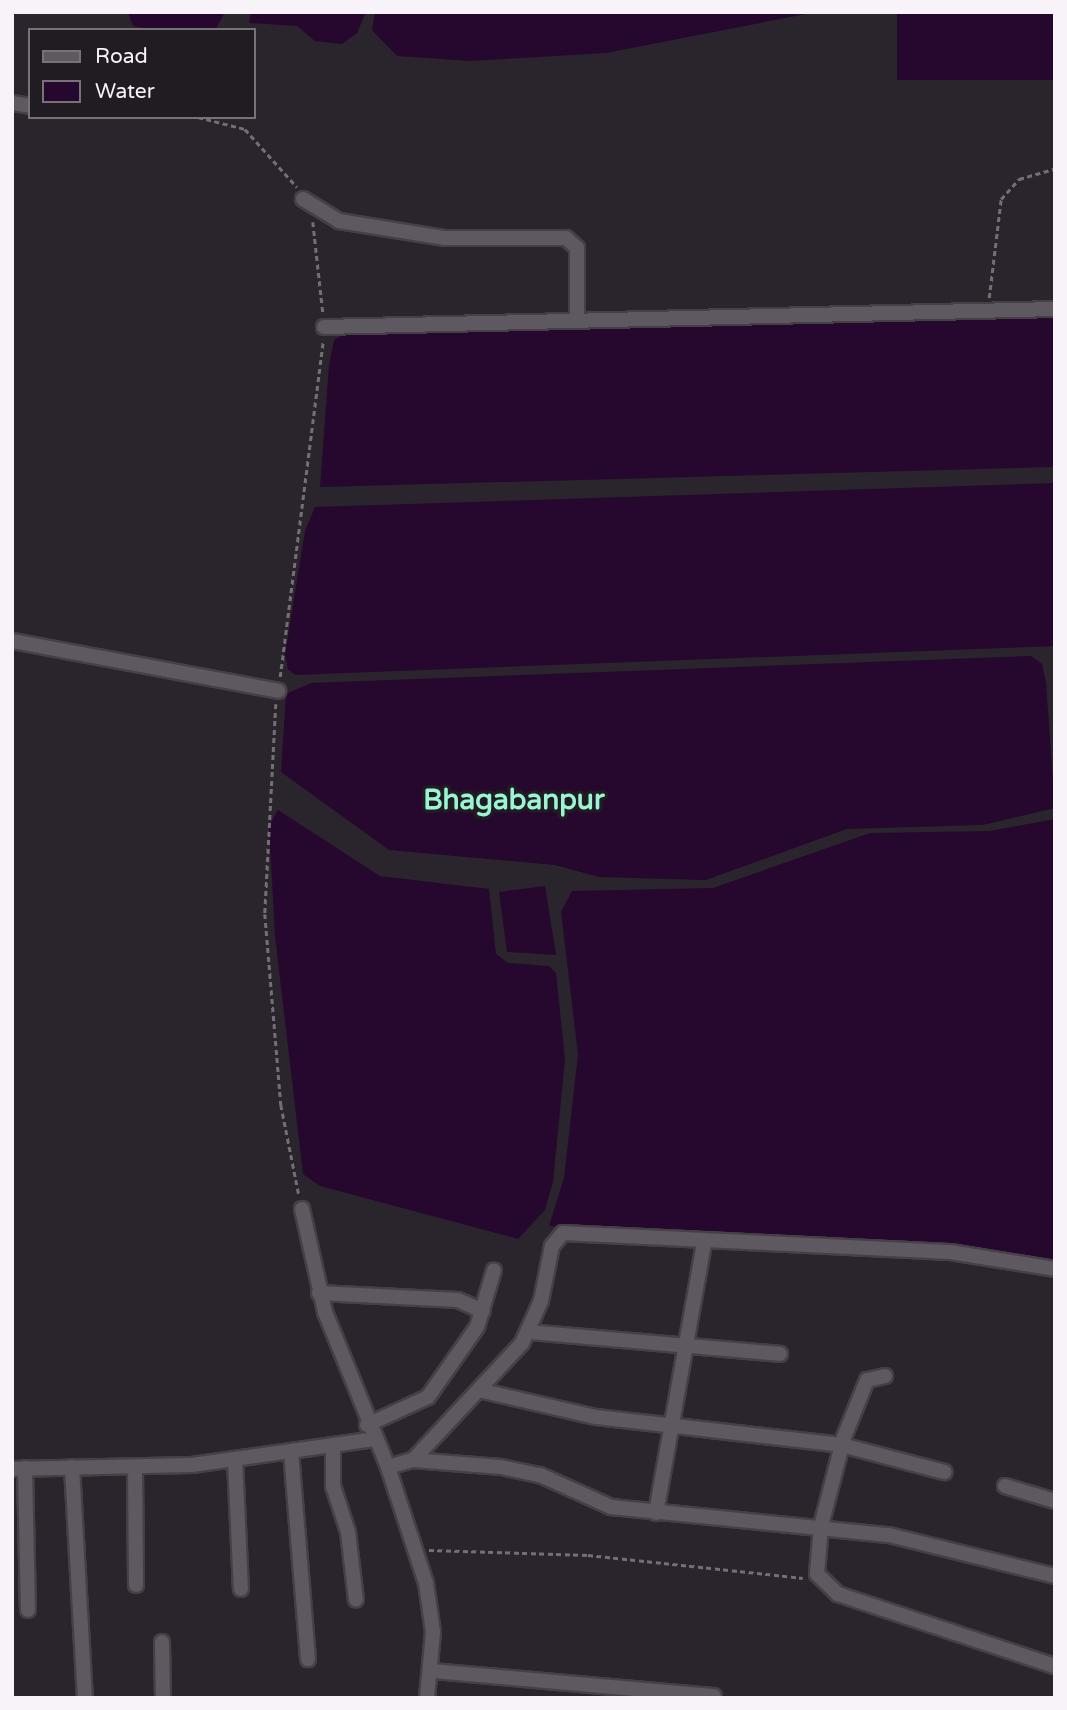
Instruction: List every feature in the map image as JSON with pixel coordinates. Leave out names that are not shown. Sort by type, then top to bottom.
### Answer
[{"type":"street","points":[[303,199],[339,221],[404,232],[484,240],[566,238],[577,248],[577,318]]},
{"type":"street","points":[[324,327],[577,318],[1055,309]]},
{"type":"street","points":[[12,641],[278,691]]},
{"type":"street","points":[[302,1209],[319,1293],[367,1425],[388,1467],[426,1583],[433,1671],[427,1698]]},
{"type":"street","points":[[414,1460],[483,1391],[529,1332],[552,1246],[563,1233],[603,1231],[704,1244],[950,1252],[1055,1269]]},
{"type":"street","points":[[656,1513],[704,1244]]},
{"type":"street","points":[[367,1425],[422,1403],[483,1311],[494,1270]]},
{"type":"street","points":[[319,1293],[458,1300],[483,1311]]},
{"type":"street","points":[[529,1332],[780,1354]]},
{"type":"street","points":[[885,1376],[863,1386],[842,1445],[821,1526],[816,1568],[821,1581],[851,1599],[1055,1666]]},
{"type":"street","points":[[483,1391],[585,1415],[842,1445],[944,1472]]},
{"type":"street","points":[[28,1610],[19,1469],[135,1467],[235,1459],[374,1439]]},
{"type":"street","points":[[333,1446],[333,1486],[348,1532],[356,1600]]},
{"type":"street","points":[[291,1452],[308,1659]]},
{"type":"street","points":[[235,1459],[241,1589]]},
{"type":"street","points":[[388,1467],[414,1460],[527,1472],[611,1507],[821,1526],[889,1535],[1055,1576]]},
{"type":"street","points":[[72,1467],[85,1698]]},
{"type":"street","points":[[135,1467],[135,1585]]},
{"type":"street","points":[[1005,1486],[1055,1500]]},
{"type":"street","points":[[162,1642],[163,1698]]},
{"type":"street","points":[[433,1671],[714,1696]]},
{"type":"path","points":[[206,119],[245,129],[303,199],[315,226],[324,327],[278,691],[265,914],[281,1105],[302,1209]]},
{"type":"path","points":[[988,310],[1001,199],[1019,179],[1055,169]]},
{"type":"path","points":[[419,1552],[588,1555],[821,1581]]},
{"type":"water","points":[[128,12],[225,12],[216,28],[133,26]]},
{"type":"water","points":[[251,12],[366,12],[357,33],[342,44],[315,41],[297,26],[249,23]]},
{"type":"water","points":[[375,12],[816,12],[606,53],[470,61],[397,56],[372,30]]},
{"type":"water","points":[[897,12],[1055,12],[1055,80],[897,80]]},
{"type":"water","points":[[1055,310],[1055,467],[320,487],[329,365],[334,340],[343,335]]},
{"type":"water","points":[[1055,483],[1055,646],[295,675],[288,669],[285,654],[305,531],[315,507]]},
{"type":"water","points":[[1031,656],[1042,664],[1046,683],[1055,808],[983,825],[847,829],[706,880],[599,877],[555,865],[389,850],[281,772],[286,694],[311,683]]},
{"type":"water","points":[[278,810],[380,876],[489,889],[496,954],[508,963],[549,966],[556,973],[565,1059],[553,1182],[545,1210],[518,1239],[320,1186],[303,1174],[275,936],[269,826]]},
{"type":"water","points":[[1055,819],[1055,1263],[549,1226],[564,1178],[578,1054],[561,912],[572,891],[713,888],[870,833],[990,831]]},
{"type":"water","points":[[545,886],[556,955],[507,952],[499,892]]},
{"type":"district","name":"Bhagabanpur","points":[[514,800]]}]
